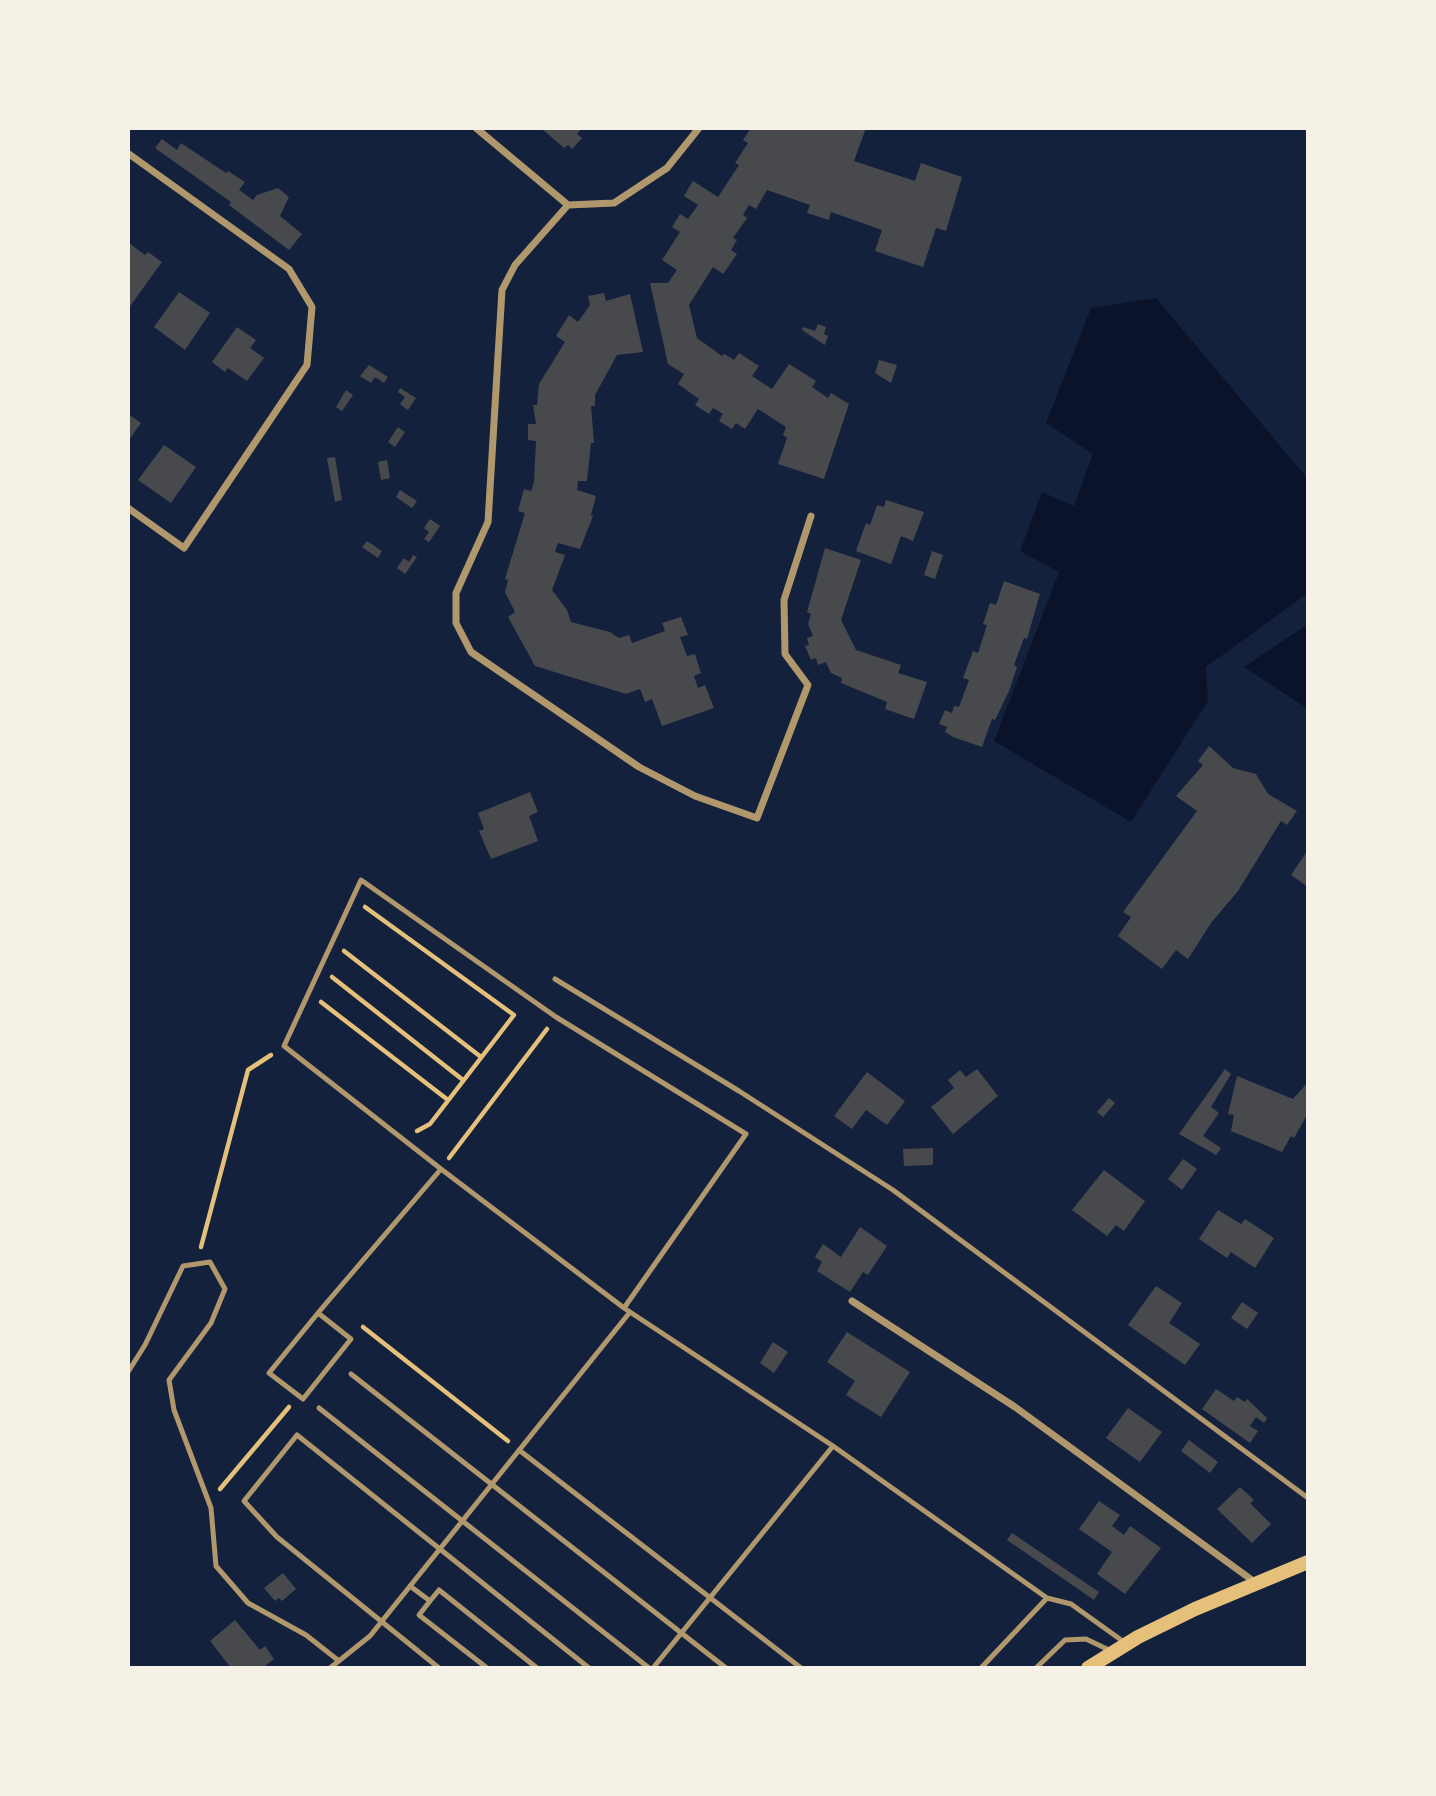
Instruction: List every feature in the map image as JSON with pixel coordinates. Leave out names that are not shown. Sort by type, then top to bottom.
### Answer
[{"type":"main road","points":[[1088,1668],[1126,1645],[1308,1562]]},
{"type":"main road","points":[[1108,1668],[1126,1645]]},
{"type":"street","points":[[476,128],[568,205],[614,203],[667,168],[699,128]]},
{"type":"street","points":[[128,508],[184,548],[307,365],[312,307],[289,269],[129,153]]},
{"type":"street","points":[[568,205],[515,265],[502,290],[488,522],[456,593],[456,622],[471,652],[639,767],[695,796],[757,818],[808,685],[785,654],[784,600],[811,516]]},
{"type":"street","points":[[852,1301],[1015,1406],[1257,1583]]},
{"type":"lane","points":[[330,1668],[382,1621],[519,1450],[627,1310],[746,1134],[556,1017],[361,880],[284,1046],[627,1310],[833,1446],[1047,1598],[1071,1604],[1126,1645]]},
{"type":"lane","points":[[555,979],[739,1091],[893,1190],[1164,1388],[1308,1498]]},
{"type":"lane","points":[[318,1313],[351,1339],[303,1399],[269,1373],[318,1313],[441,1169]]},
{"type":"lane","points":[[128,1372],[145,1345],[183,1266],[210,1262],[225,1289],[211,1323],[169,1380],[174,1410],[208,1502],[216,1566],[248,1603],[306,1635],[339,1661]]},
{"type":"lane","points":[[351,1374],[726,1668]]},
{"type":"lane","points":[[319,1408],[651,1668],[833,1446]]},
{"type":"lane","points":[[439,1668],[277,1537],[244,1502],[296,1435],[589,1668]]},
{"type":"lane","points":[[519,1450],[801,1668]]},
{"type":"lane","points":[[410,1586],[430,1601]]},
{"type":"lane","points":[[486,1668],[419,1615],[439,1590],[537,1668]]},
{"type":"lane","points":[[981,1668],[1047,1598]]},
{"type":"lane","points":[[1036,1668],[1065,1640],[1086,1639],[1126,1645]]},
{"type":"path","points":[[353,898],[514,1015],[430,1124],[416,1130]]},
{"type":"path","points":[[332,942],[481,1058]]},
{"type":"path","points":[[320,968],[464,1080]]},
{"type":"path","points":[[309,992],[448,1100]]},
{"type":"path","points":[[441,1169],[556,1017]]},
{"type":"path","points":[[210,1262],[200,1245],[248,1070],[284,1046]]},
{"type":"path","points":[[372,1334],[519,1450]]},
{"type":"path","points":[[208,1502],[299,1396]]},
{"type":"water","points":[[1156,298],[1308,479],[1308,593],[1206,667],[1208,701],[1131,822],[994,741],[1059,572],[1020,551],[1042,492],[1074,506],[1093,454],[1046,423],[1091,308]]},
{"type":"water","points":[[1308,624],[1308,709],[1244,667]]},
{"type":"building","points":[[541,128],[582,128],[577,134],[582,138],[572,149],[568,145],[564,148]]},
{"type":"building","points":[[751,128],[866,128],[854,161],[915,181],[921,163],[962,177],[946,231],[936,228],[923,267],[875,251],[882,230],[831,212],[829,220],[807,213],[810,205],[767,190],[756,209],[749,205],[743,215],[747,218],[733,238],[737,240],[731,250],[737,254],[723,274],[713,267],[689,305],[697,338],[722,356],[724,354],[734,360],[739,353],[759,366],[752,376],[772,389],[789,364],[816,381],[812,387],[828,398],[831,393],[849,404],[824,479],[778,464],[787,438],[783,435],[786,427],[758,409],[745,429],[736,423],[732,429],[719,421],[723,414],[713,408],[709,414],[695,405],[699,399],[678,384],[684,374],[668,364],[650,283],[668,283],[677,270],[662,260],[680,232],[672,227],[680,214],[688,219],[698,205],[684,196],[691,184],[693,181],[718,197],[739,165],[735,163],[748,143],[743,140]]},
{"type":"building","points":[[162,139],[177,150],[181,143],[226,173],[228,171],[245,182],[239,190],[253,200],[257,195],[278,188],[289,197],[280,216],[302,234],[289,250],[229,205],[231,202],[155,148]]},
{"type":"building","points":[[128,242],[145,255],[148,252],[162,262],[128,309]]},
{"type":"building","points":[[179,292],[210,313],[185,350],[154,327]]},
{"type":"building","points":[[604,293],[606,301],[630,294],[643,352],[617,355],[595,395],[595,406],[591,406],[594,443],[591,443],[587,481],[578,481],[577,490],[596,496],[591,515],[593,516],[580,549],[558,543],[555,552],[565,555],[552,590],[567,610],[571,622],[610,632],[619,638],[629,635],[632,643],[665,631],[662,623],[681,617],[688,635],[680,637],[687,656],[695,654],[701,673],[694,676],[698,688],[705,685],[714,708],[662,726],[652,699],[645,702],[640,689],[626,694],[535,666],[508,617],[515,612],[505,592],[508,580],[505,579],[525,513],[518,511],[524,489],[531,491],[534,482],[536,441],[528,440],[528,424],[536,424],[533,405],[537,405],[539,384],[565,342],[556,336],[569,315],[578,322],[590,305],[588,296]]},
{"type":"building","points":[[818,324],[826,327],[824,334],[828,336],[825,345],[802,330],[803,327],[815,331]]},
{"type":"building","points":[[237,327],[256,340],[250,348],[264,358],[247,381],[228,368],[225,372],[212,362]]},
{"type":"building","points":[[879,360],[897,365],[891,383],[875,373]]},
{"type":"building","points":[[369,365],[388,377],[384,383],[375,377],[371,383],[360,376]]},
{"type":"building","points":[[400,388],[416,398],[408,410],[400,404],[405,397],[398,392]]},
{"type":"building","points":[[346,390],[353,395],[342,411],[336,407]]},
{"type":"building","points":[[128,414],[141,423],[128,441]]},
{"type":"building","points":[[398,427],[405,432],[395,447],[388,442]]},
{"type":"building","points":[[164,445],[196,467],[171,503],[138,480]]},
{"type":"building","points":[[335,457],[342,500],[335,502],[327,458]]},
{"type":"building","points":[[387,460],[390,478],[381,480],[378,462]]},
{"type":"building","points":[[400,490],[417,501],[412,508],[396,497]]},
{"type":"building","points":[[886,500],[924,512],[913,541],[901,536],[891,564],[856,551],[866,523],[870,525],[877,505],[884,507]]},
{"type":"building","points":[[430,519],[440,526],[429,542],[424,539],[429,532],[424,528]]},
{"type":"building","points":[[367,541],[382,551],[378,558],[362,547]]},
{"type":"building","points":[[825,548],[861,560],[841,620],[856,650],[901,665],[898,673],[927,682],[914,719],[885,709],[887,702],[841,683],[842,678],[831,673],[826,662],[818,665],[816,658],[811,660],[805,646],[809,645],[807,638],[813,636],[808,624],[811,614],[807,612]]},
{"type":"building","points":[[932,551],[943,555],[935,579],[924,575]]},
{"type":"building","points":[[413,555],[417,557],[405,574],[397,568],[404,558],[409,562]]},
{"type":"building","points":[[1004,581],[1040,594],[1027,639],[1024,638],[1014,665],[1017,667],[1009,691],[995,720],[992,719],[982,747],[953,737],[945,732],[947,727],[939,724],[945,710],[952,713],[954,706],[959,707],[969,680],[963,678],[973,651],[978,653],[987,625],[983,624],[990,603],[996,605]]},
{"type":"building","points":[[1209,746],[1233,768],[1256,774],[1268,794],[1297,811],[1287,825],[1281,821],[1238,891],[1211,923],[1188,959],[1176,950],[1162,969],[1118,936],[1131,917],[1123,912],[1197,811],[1176,796],[1203,765],[1198,761]]},
{"type":"building","points":[[530,792],[538,812],[529,816],[538,841],[491,859],[479,831],[484,829],[478,813]]},
{"type":"building","points":[[1308,850],[1308,887],[1291,875]]},
{"type":"building","points":[[977,1069],[998,1096],[953,1134],[931,1107],[954,1088],[948,1080],[960,1070],[966,1077]]},
{"type":"building","points":[[1225,1069],[1231,1074],[1211,1107],[1219,1113],[1203,1136],[1221,1148],[1216,1155],[1179,1134]]},
{"type":"building","points":[[867,1072],[905,1101],[887,1125],[866,1110],[852,1129],[834,1116]]},
{"type":"building","points":[[1237,1076],[1293,1099],[1308,1082],[1308,1113],[1294,1138],[1291,1136],[1282,1152],[1231,1131],[1234,1115],[1228,1114]]},
{"type":"building","points":[[1109,1098],[1115,1103],[1103,1117],[1097,1112]]},
{"type":"building","points":[[933,1148],[933,1165],[904,1166],[903,1149]]},
{"type":"building","points":[[1183,1159],[1197,1169],[1182,1190],[1168,1179]]},
{"type":"building","points":[[1104,1170],[1145,1201],[1124,1231],[1116,1225],[1107,1236],[1072,1210]]},
{"type":"building","points":[[1218,1210],[1241,1224],[1245,1219],[1274,1238],[1255,1268],[1231,1252],[1227,1258],[1199,1239]]},
{"type":"building","points":[[860,1227],[887,1246],[868,1275],[863,1272],[850,1292],[817,1271],[822,1262],[815,1257],[823,1244],[841,1257]]},
{"type":"building","points":[[1156,1286],[1182,1303],[1169,1323],[1200,1344],[1185,1365],[1128,1325]]},
{"type":"building","points":[[1242,1302],[1258,1313],[1247,1329],[1231,1318]]},
{"type":"building","points":[[847,1332],[910,1372],[881,1417],[846,1395],[855,1381],[827,1362]]},
{"type":"building","points":[[773,1342],[788,1352],[774,1373],[760,1363]]},
{"type":"building","points":[[1216,1389],[1234,1401],[1237,1397],[1245,1402],[1247,1399],[1267,1418],[1264,1423],[1256,1417],[1250,1426],[1258,1431],[1250,1443],[1202,1409]]},
{"type":"building","points":[[1128,1408],[1162,1432],[1140,1462],[1106,1438]]},
{"type":"building","points":[[1189,1440],[1218,1462],[1210,1473],[1181,1451]]},
{"type":"building","points":[[1240,1487],[1254,1500],[1250,1503],[1271,1524],[1252,1543],[1217,1509]]},
{"type":"building","points":[[1099,1501],[1120,1515],[1112,1526],[1124,1535],[1130,1526],[1161,1548],[1125,1594],[1097,1574],[1112,1552],[1079,1529]]},
{"type":"building","points":[[1012,1533],[1099,1592],[1094,1600],[1007,1540]]},
{"type":"building","points":[[283,1573],[296,1589],[282,1601],[279,1598],[275,1601],[264,1588]]},
{"type":"building","points":[[235,1620],[260,1650],[265,1646],[274,1659],[262,1668],[231,1668],[210,1641]]}]
